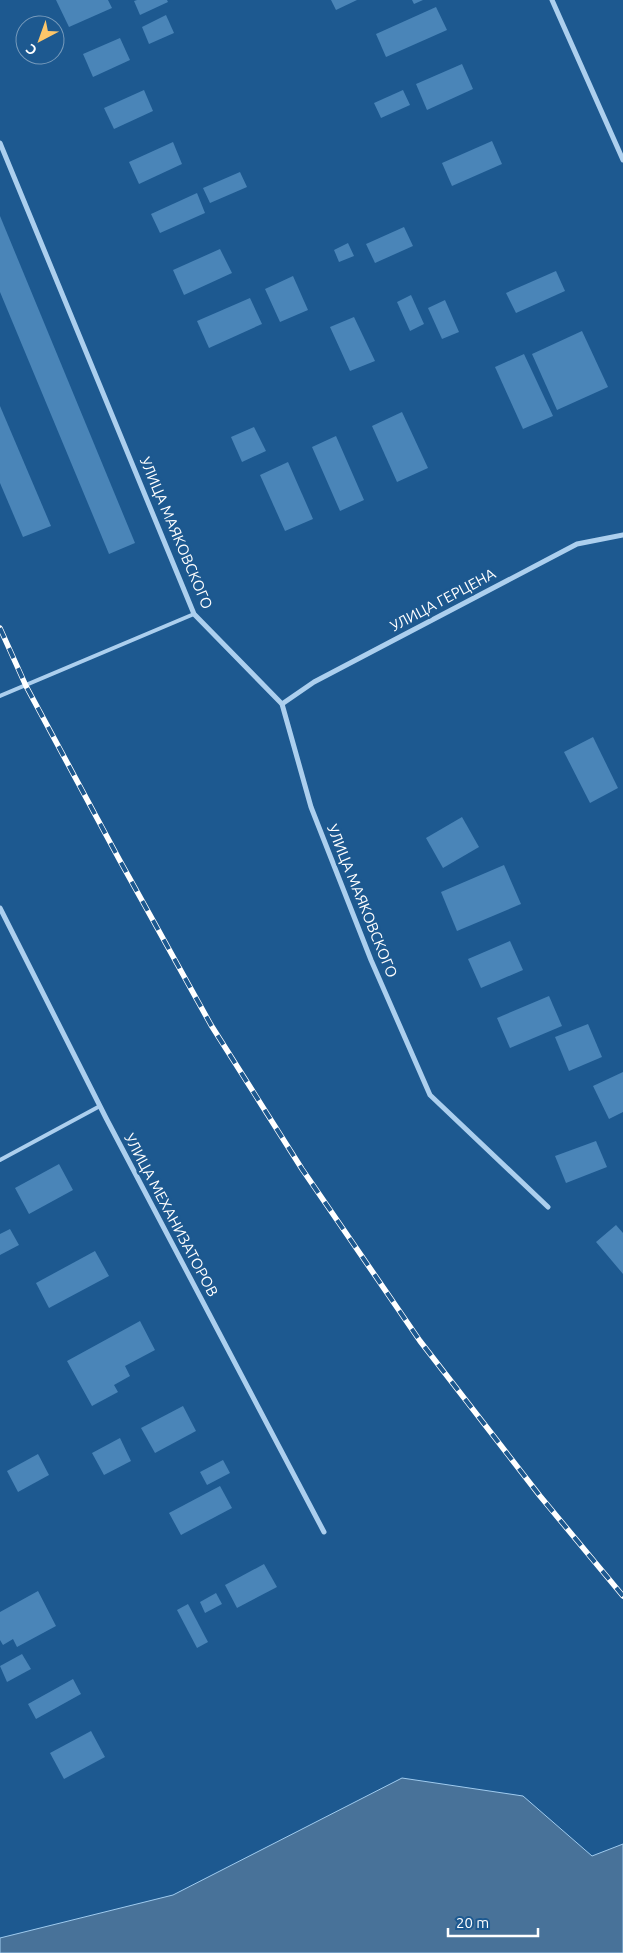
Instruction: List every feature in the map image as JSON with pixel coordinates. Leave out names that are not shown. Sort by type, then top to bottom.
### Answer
[{"type":"street","points":[[552,0],[623,160]]},
{"type":"street","name":"УЛИЦА МАЯКОВСКОГО","points":[[0,144],[194,614],[282,704],[311,807],[371,960],[430,1095],[548,1207]]},
{"type":"street","name":"УЛИЦА ГЕРЦЕНА","points":[[282,704],[314,682],[577,544],[623,535]]},
{"type":"street","name":"УЛИЦА МЕХАНИЗАТОРОВ","points":[[0,908],[100,1106],[324,1532]]},
{"type":"lane","points":[[0,696],[194,614]]},
{"type":"lane","points":[[0,1160],[100,1106]]},
{"type":"water","points":[[402,1778],[523,1796],[592,1856],[623,1844],[623,1953],[0,1953],[0,1938],[173,1895]]},
{"type":"building","points":[[56,0],[108,0],[112,8],[69,27],[65,15],[63,15]]},
{"type":"building","points":[[167,0],[168,2],[140,15],[134,1]]},
{"type":"building","points":[[331,0],[357,0],[336,10]]},
{"type":"building","points":[[412,0],[423,0],[414,4]]},
{"type":"building","points":[[436,7],[447,30],[386,57],[376,34]]},
{"type":"building","points":[[166,15],[174,33],[149,44],[142,27]]},
{"type":"building","points":[[120,38],[130,60],[93,77],[83,54]]},
{"type":"building","points":[[462,64],[473,89],[427,110],[416,84]]},
{"type":"building","points":[[144,90],[153,111],[114,129],[104,108]]},
{"type":"building","points":[[403,90],[410,105],[381,118],[374,103]]},
{"type":"building","points":[[492,141],[502,164],[452,186],[442,163]]},
{"type":"building","points":[[173,142],[182,164],[139,184],[129,162]]},
{"type":"building","points":[[240,172],[247,187],[210,203],[203,188]]},
{"type":"building","points":[[197,193],[205,213],[160,233],[151,214]]},
{"type":"building","points":[[0,216],[135,543],[109,554],[0,292]]},
{"type":"building","points":[[404,227],[413,246],[375,263],[366,244]]},
{"type":"building","points":[[348,243],[354,256],[339,262],[334,250]]},
{"type":"building","points":[[220,249],[232,273],[184,295],[173,270]]},
{"type":"building","points":[[556,271],[565,291],[516,313],[506,293]]},
{"type":"building","points":[[293,276],[308,310],[280,322],[265,289]]},
{"type":"building","points":[[411,295],[424,324],[410,331],[397,302]]},
{"type":"building","points":[[250,298],[262,324],[209,348],[197,321]]},
{"type":"building","points":[[445,300],[459,332],[442,339],[428,308]]},
{"type":"building","points":[[354,317],[375,361],[350,371],[330,327]]},
{"type":"building","points":[[582,331],[608,387],[557,410],[532,354]]},
{"type":"building","points":[[524,354],[553,416],[523,429],[495,367]]},
{"type":"building","points":[[0,406],[51,526],[23,537],[0,483]]},
{"type":"building","points":[[402,412],[428,468],[397,482],[372,426]]},
{"type":"building","points":[[254,427],[266,451],[242,462],[231,437]]},
{"type":"building","points":[[336,436],[364,500],[340,511],[312,447]]},
{"type":"building","points":[[288,462],[313,519],[285,531],[260,475]]},
{"type":"building","points":[[593,737],[618,788],[590,803],[564,752]]},
{"type":"building","points":[[462,817],[479,847],[443,868],[426,838]]},
{"type":"building","points":[[504,865],[521,904],[457,931],[441,892]]},
{"type":"building","points":[[510,941],[523,970],[481,988],[468,959]]},
{"type":"building","points":[[549,996],[562,1026],[510,1048],[497,1018]]},
{"type":"building","points":[[588,1024],[602,1057],[569,1071],[555,1037]]},
{"type":"building","points":[[623,1072],[623,1112],[609,1119],[593,1086]]},
{"type":"building","points":[[596,1141],[607,1167],[566,1183],[555,1156]]},
{"type":"building","points":[[59,1164],[73,1190],[29,1214],[15,1188]]},
{"type":"building","points":[[616,1225],[623,1233],[623,1274],[596,1242]]},
{"type":"building","points":[[10,1229],[19,1245],[0,1255],[0,1234]]},
{"type":"building","points":[[95,1251],[109,1276],[49,1308],[36,1283]]},
{"type":"building","points":[[140,1321],[155,1350],[125,1366],[130,1376],[114,1385],[118,1392],[92,1406],[67,1361]]},
{"type":"building","points":[[183,1406],[196,1431],[155,1453],[141,1428]]},
{"type":"building","points":[[120,1438],[131,1461],[104,1475],[92,1453]]},
{"type":"building","points":[[38,1454],[49,1475],[18,1492],[7,1471]]},
{"type":"building","points":[[223,1460],[230,1473],[207,1485],[200,1472]]},
{"type":"building","points":[[220,1486],[232,1508],[181,1535],[169,1513]]},
{"type":"building","points":[[264,1564],[277,1587],[237,1608],[225,1585]]},
{"type":"building","points":[[38,1591],[56,1626],[17,1647],[13,1639],[3,1645],[0,1640],[0,1612]]},
{"type":"building","points":[[216,1593],[222,1604],[205,1613],[200,1602]]},
{"type":"building","points":[[188,1604],[208,1642],[197,1648],[177,1610]]},
{"type":"building","points":[[22,1654],[31,1669],[7,1682],[0,1666]]},
{"type":"building","points":[[73,1679],[81,1694],[36,1719],[28,1704]]},
{"type":"building","points":[[91,1731],[105,1757],[64,1779],[50,1753]]},
{"type":"railway","points":[[0,628],[26,686],[211,1025],[302,1169],[420,1341],[540,1496],[623,1596]]}]
